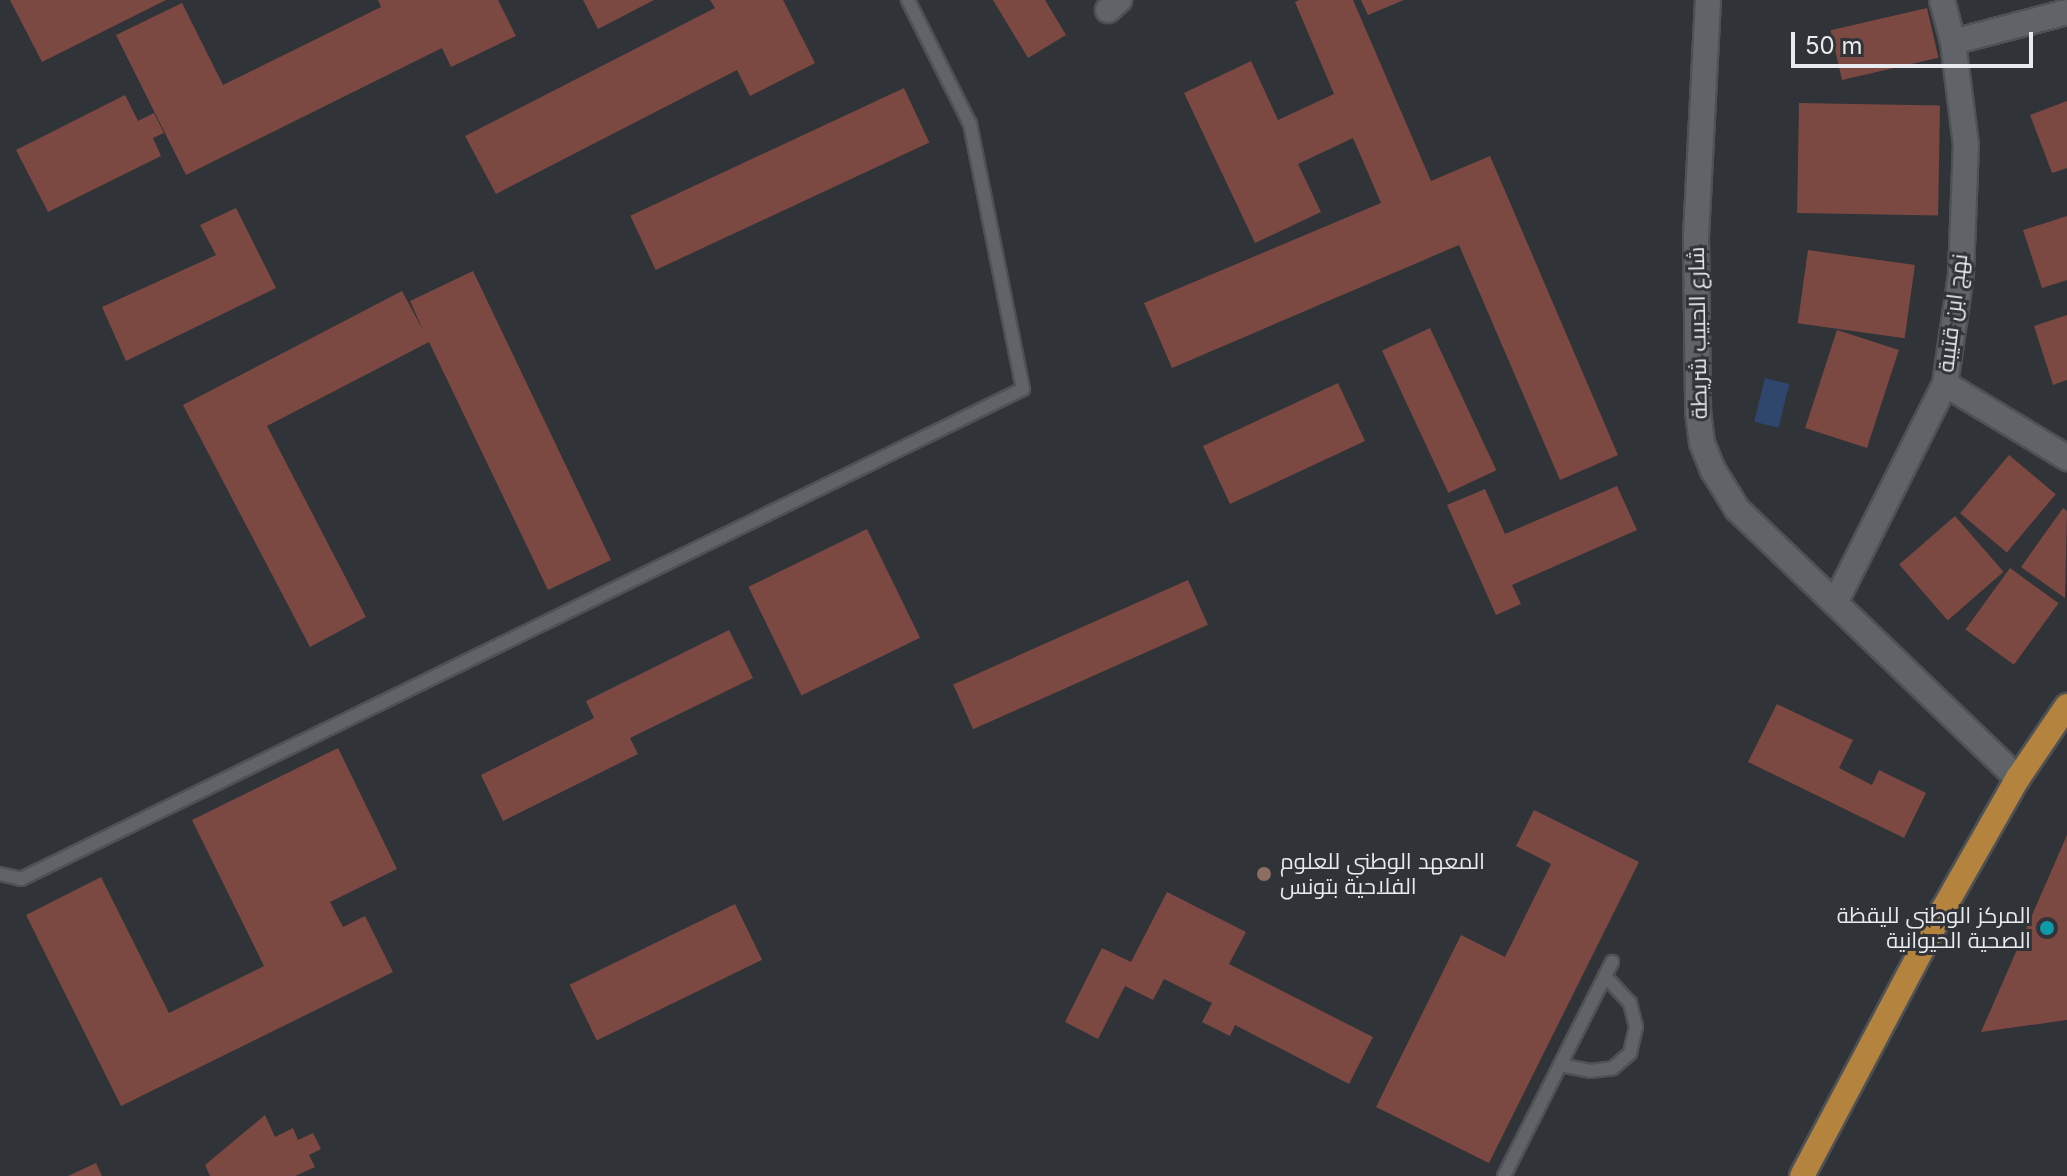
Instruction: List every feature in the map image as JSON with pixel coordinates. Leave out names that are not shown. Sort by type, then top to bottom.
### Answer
[{"type":"main road","points":[[1802,1176],[2018,778],[2067,706]]},
{"type":"street","name":"شارع الحبيب شريطة","points":[[1708,0],[1696,236],[1698,411],[1702,443],[1713,470],[1737,509],[2018,778]]},
{"type":"street","name":"نهج ابن قتيبة","points":[[1835,603],[1945,384],[1961,274],[1966,145],[1953,42],[1942,0]]},
{"type":"street","points":[[1953,42],[2067,12]]},
{"type":"street","points":[[1945,384],[2067,458]]},
{"type":"lane","points":[[0,874],[21,879],[1023,389],[970,124],[908,0]]},
{"type":"lane","points":[[1504,1176],[1612,962]]},
{"type":"lane","points":[[1560,1065],[1590,1071],[1613,1068],[1630,1053],[1636,1027],[1630,1003],[1605,976]]},
{"type":"water","points":[[1765,378],[1789,384],[1778,428],[1754,422]]},
{"type":"building","points":[[10,0],[166,0],[42,62]]},
{"type":"building","points":[[378,0],[498,0],[516,36],[451,67],[442,48],[186,175],[116,35],[182,3],[223,85],[381,7]]},
{"type":"building","points":[[583,0],[654,0],[598,29]]},
{"type":"building","points":[[710,0],[783,0],[815,63],[750,96],[737,70],[496,194],[465,136],[715,8]]},
{"type":"building","points":[[993,0],[1045,0],[1066,35],[1028,58]]},
{"type":"building","points":[[1353,0],[1431,181],[1490,156],[1618,455],[1560,480],[1459,245],[1172,368],[1144,303],[1381,203],[1353,138],[1298,164],[1321,212],[1255,243],[1184,93],[1251,61],[1278,120],[1334,94],[1295,2]]},
{"type":"building","points":[[1361,0],[1404,0],[1368,15]]},
{"type":"building","points":[[1927,8],[1938,58],[1842,80],[1831,30]]},
{"type":"building","points":[[904,88],[929,142],[656,270],[630,216]]},
{"type":"building","points":[[125,95],[138,121],[154,113],[164,133],[153,138],[161,156],[48,212],[16,150]]},
{"type":"building","points":[[2067,101],[2067,168],[2052,173],[2030,115]]},
{"type":"building","points":[[1799,103],[1940,105],[1938,215],[1797,213]]},
{"type":"building","points":[[236,208],[276,288],[126,361],[102,307],[216,255],[200,225]]},
{"type":"building","points":[[2067,216],[2067,280],[2042,288],[2023,230]]},
{"type":"building","points":[[1808,250],[1915,265],[1905,338],[1798,323]]},
{"type":"building","points":[[473,271],[611,560],[548,590],[429,342],[267,426],[366,617],[310,647],[183,405],[402,291],[423,330],[410,301]]},
{"type":"building","points":[[2067,315],[2067,380],[2053,385],[2034,326]]},
{"type":"building","points":[[1430,328],[1496,470],[1448,493],[1382,350]]},
{"type":"building","points":[[1837,330],[1899,350],[1867,448],[1805,428]]},
{"type":"building","points":[[1338,383],[1365,441],[1230,504],[1203,446]]},
{"type":"building","points":[[2009,455],[2056,494],[2007,552],[1960,513]]},
{"type":"building","points":[[1617,486],[1637,530],[1512,585],[1521,604],[1496,615],[1447,505],[1485,489],[1505,534]]},
{"type":"building","points":[[2063,508],[2067,511],[2065,598],[2021,567]]},
{"type":"building","points":[[1955,516],[2004,572],[1948,620],[1899,565]]},
{"type":"building","points":[[867,529],[920,638],[801,696],[748,587]]},
{"type":"building","points":[[2010,568],[2059,603],[2014,665],[1965,629]]},
{"type":"building","points":[[1188,580],[1208,625],[973,729],[953,685]]},
{"type":"building","points":[[729,630],[753,678],[630,738],[638,754],[503,821],[481,775],[594,718],[586,701]]},
{"type":"building","points":[[1777,704],[1853,740],[1839,768],[1872,785],[1879,770],[1926,793],[1904,838],[1748,762]]},
{"type":"building","points":[[338,748],[397,869],[330,902],[343,927],[365,916],[393,972],[121,1106],[26,915],[101,877],[169,1013],[264,966],[192,820]]},
{"type":"building","points":[[1534,810],[1639,862],[1489,1163],[1376,1107],[1461,935],[1505,957],[1551,864],[1516,846]]},
{"type":"building","name":"المركز الوطني لليقظة الصحية الحيوانية","points":[[2067,835],[2067,1020],[1981,1032]]},
{"type":"building","points":[[1167,892],[1246,932],[1229,964],[1373,1037],[1349,1084],[1235,1025],[1230,1036],[1202,1022],[1212,1003],[1164,979],[1153,1000],[1125,986],[1098,1039],[1065,1022],[1102,948],[1131,962]]},
{"type":"building","points":[[735,904],[762,960],[597,1040],[570,985]]},
{"type":"building","points":[[265,1115],[275,1137],[293,1128],[298,1140],[313,1133],[321,1149],[309,1155],[315,1167],[295,1176],[210,1176],[205,1165]]},
{"type":"building","points":[[96,1163],[102,1176],[68,1176]]},
{"type":"place","name":"المعهد الوطني للعلوم الفلاحية بتونس","points":[[1264,874]]},
{"type":"place","name":"المركز الوطني لليقظة الصحية الحيوانية","points":[[2047,928]]}]
